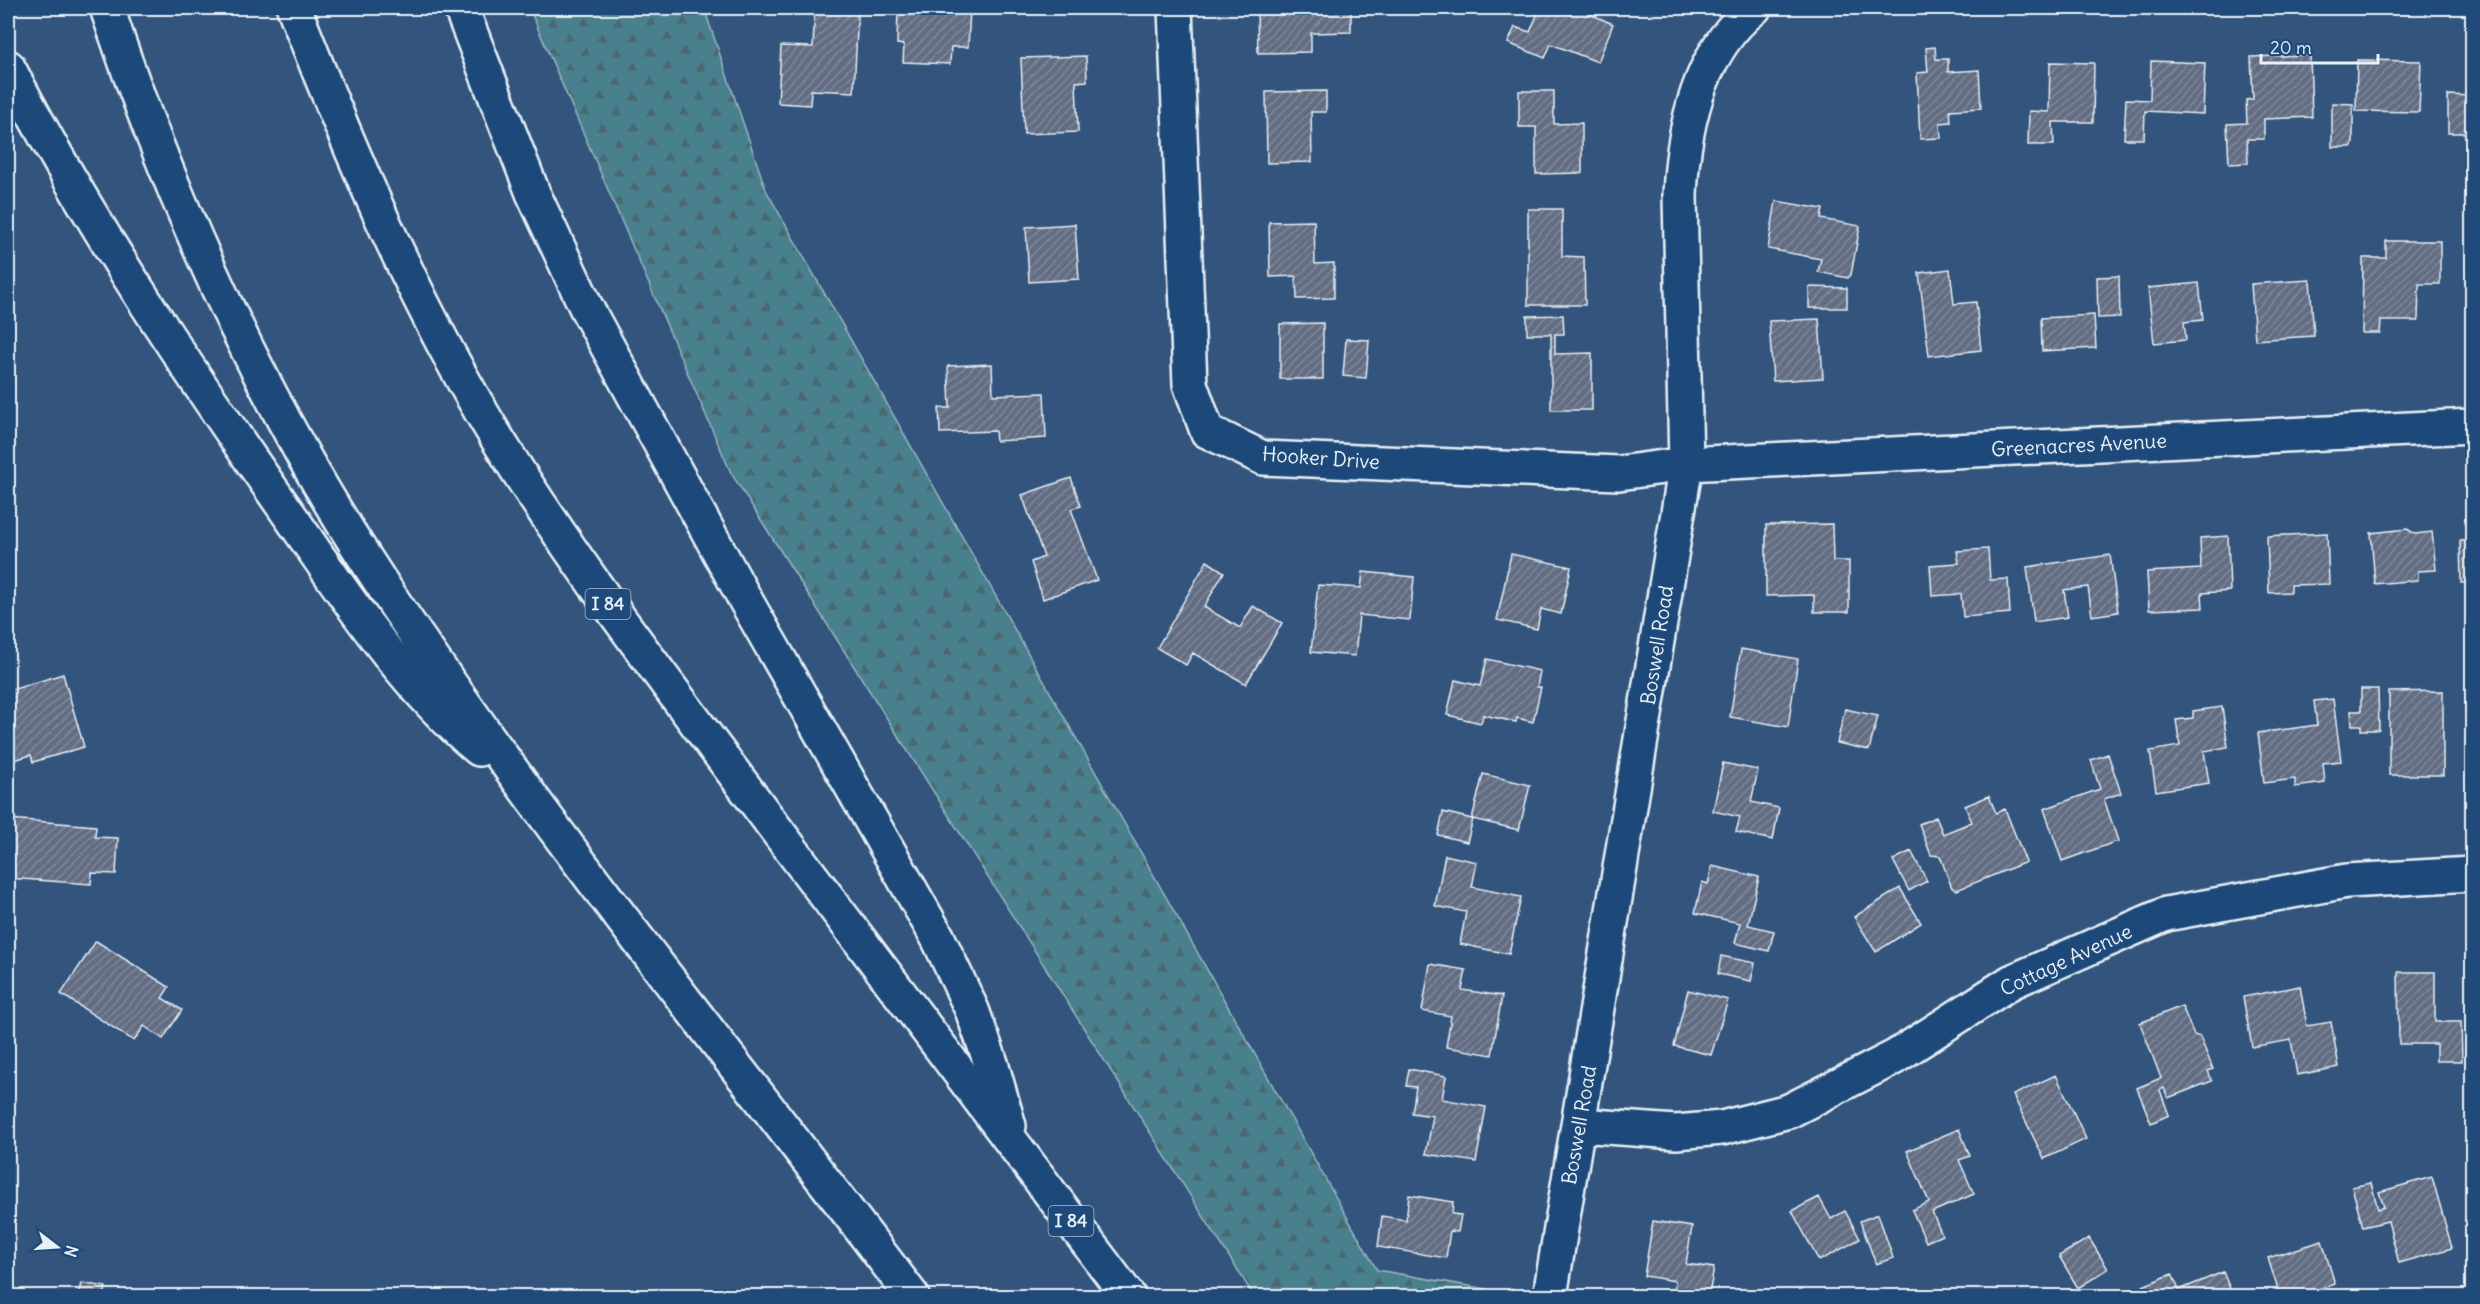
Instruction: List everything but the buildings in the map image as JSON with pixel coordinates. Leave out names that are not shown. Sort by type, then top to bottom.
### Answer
[{"type":"main road","points":[[107,8],[153,133],[187,216],[238,326],[304,456],[395,603],[523,786],[912,1296]]},
{"type":"main road","name":"I 84","points":[[294,8],[335,111],[388,231],[444,344],[495,433],[590,580],[1128,1296]]},
{"type":"main road","points":[[461,8],[533,193],[611,356],[950,963],[991,1063],[1014,1145]]},
{"type":"main road","name":"Hooker Drive","points":[[1175,8],[1190,384],[1207,431],[1263,458],[1619,473],[1686,464]]},
{"type":"main road","name":"Boswell Road","points":[[1550,1296],[1686,464],[1681,160],[1687,125],[1703,76],[1726,38],[1754,8]]},
{"type":"main road","points":[[8,67],[98,226],[150,309],[210,400],[379,643],[441,714],[523,786]]},
{"type":"main road","name":"Greenacres Avenue","points":[[1686,464],[2472,426]]},
{"type":"main road","name":"Cottage Avenue","points":[[1579,1125],[1676,1132],[1722,1128],[1789,1110],[1895,1057],[2011,982],[2166,914],[2347,881],[2472,874]]},
{"type":"green space","points":[[529,8],[704,8],[766,190],[1377,1270],[1486,1289],[1486,1296],[1254,1296],[731,473]]}]
